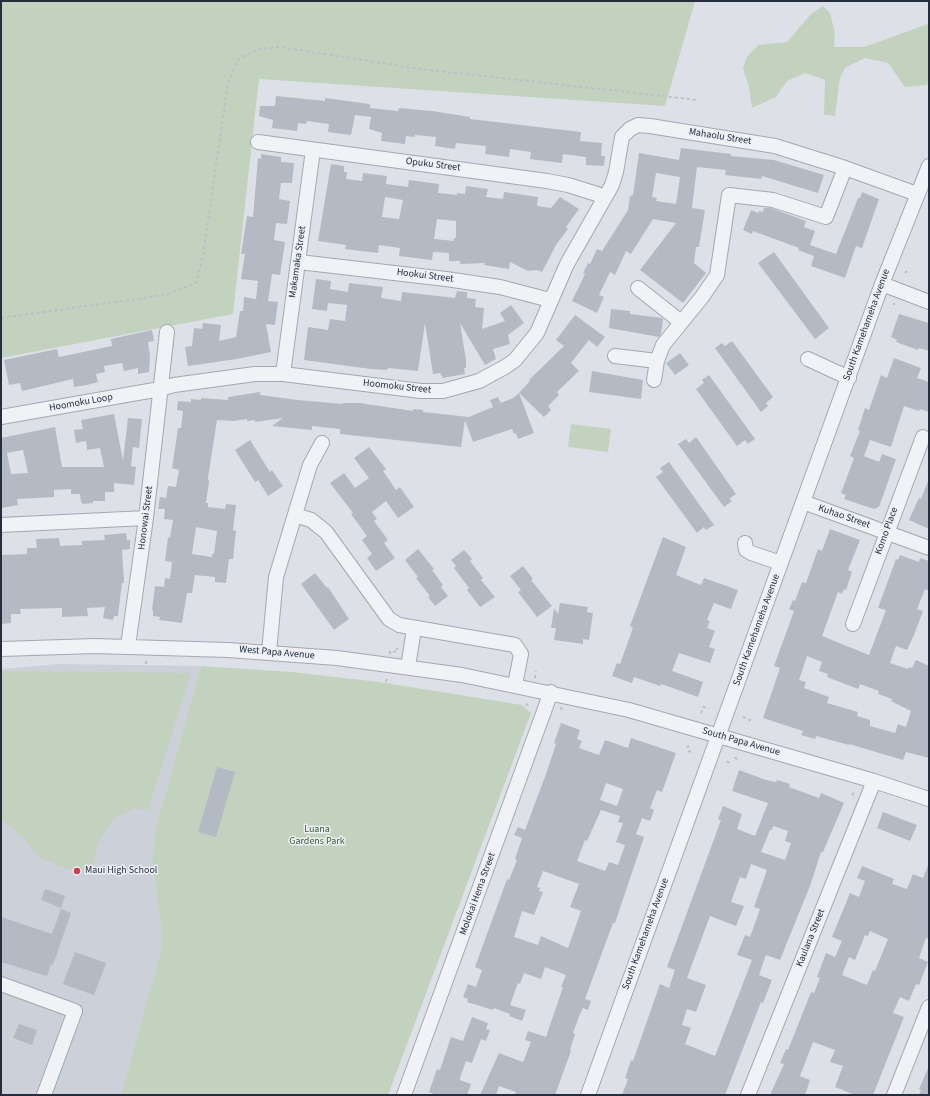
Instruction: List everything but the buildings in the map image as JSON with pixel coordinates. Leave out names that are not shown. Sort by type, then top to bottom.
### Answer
[{"type":"street","name":"Mahaolu Street","points":[[604,199],[612,186],[622,137],[630,129],[638,125],[775,146],[882,180],[917,194]]},
{"type":"street","name":"Opuku Street","points":[[258,142],[508,175],[568,185],[597,194],[604,199]]},
{"type":"street","name":"Makamaka Street","points":[[283,374],[313,150]]},
{"type":"street","name":"South Kamehameha Avenue","points":[[588,1095],[882,284],[929,166]]},
{"type":"street","points":[[654,380],[657,361],[663,345],[681,322],[707,300],[717,275],[729,195],[773,200],[826,218],[845,168]]},
{"type":"street","name":"Hoomoku Street","points":[[160,389],[174,385],[255,374],[283,374],[421,392],[443,391],[479,381],[515,360],[537,333],[550,300],[567,264],[604,199]]},
{"type":"street","name":"Hookui Street","points":[[298,262],[492,286],[550,300]]},
{"type":"street","points":[[882,284],[929,302]]},
{"type":"street","points":[[638,288],[681,322]]},
{"type":"street","name":"Honowai Street","points":[[128,646],[146,518],[167,332]]},
{"type":"street","points":[[615,356],[657,361]]},
{"type":"street","points":[[808,359],[848,378]]},
{"type":"street","name":"Hoomoku Loop","points":[[1,418],[160,389]]},
{"type":"street","name":"Komo Place","points":[[853,624],[923,437]]},
{"type":"street","points":[[269,652],[276,577],[310,464],[322,443]]},
{"type":"street","name":"Kuhao Street","points":[[803,502],[929,548]]},
{"type":"street","points":[[295,515],[311,520],[326,532],[389,619],[399,625],[414,629],[515,645],[521,654],[515,685]]},
{"type":"street","points":[[1,525],[146,518]]},
{"type":"street","points":[[744,543],[746,550],[751,553],[781,563]]},
{"type":"street","points":[[408,667],[414,629]]},
{"type":"street","name":"West Papa Avenue","points":[[1,649],[128,646],[269,652],[408,667],[551,692]]},
{"type":"street","name":"South Papa Avenue","points":[[551,692],[629,710],[874,781],[929,799]]},
{"type":"street","name":"Molokai Hema Street","points":[[404,1095],[551,692]]},
{"type":"street","name":"Kaulana Street","points":[[748,1095],[874,781]]},
{"type":"street","points":[[1,984],[75,1011],[44,1095]]},
{"type":"street","points":[[894,1095],[929,1008]]},
{"type":"path","points":[[390,655],[390,651],[397,652],[397,648]]},
{"type":"path","points":[[535,679],[536,671]]},
{"type":"path","points":[[526,706],[531,699]]},
{"type":"path","points":[[701,713],[702,707],[709,708]]},
{"type":"path","points":[[743,717],[750,720],[747,724]]},
{"type":"path","points":[[687,748],[690,744]]},
{"type":"path","points":[[688,751],[694,753]]},
{"type":"path","points":[[727,761],[731,765]]},
{"type":"path","points":[[852,796],[858,788]]},
{"type":"shaded area","name":"Maui High School","points":[[59,664],[201,666],[155,830],[152,860],[161,928],[161,952],[121,1095],[1,1095],[1,669]]},
{"type":"green space","points":[[1,1],[695,1],[665,106],[259,79],[233,314],[1,358]]},
{"type":"green space","points":[[823,6],[830,13],[835,33],[834,47],[864,47],[928,24],[929,80],[927,85],[905,87],[888,63],[865,58],[845,68],[840,78],[835,116],[824,115],[825,80],[805,73],[787,81],[776,97],[752,108],[749,87],[743,68],[747,57],[758,45],[787,42],[812,13]]},
{"type":"green space","points":[[571,424],[611,429],[608,452],[568,447]]},
{"type":"green space","name":"Luana Gardens Park","points":[[201,666],[292,672],[379,682],[522,705],[531,713],[388,1095],[121,1095],[161,951],[161,928],[152,860],[155,830]]},
{"type":"green space","points":[[1,671],[191,673],[148,810],[135,808],[113,819],[97,846],[92,872],[68,869],[40,858],[22,836],[1,819]]},
{"type":"place","name":"Maui High School","points":[[77,871]]}]
